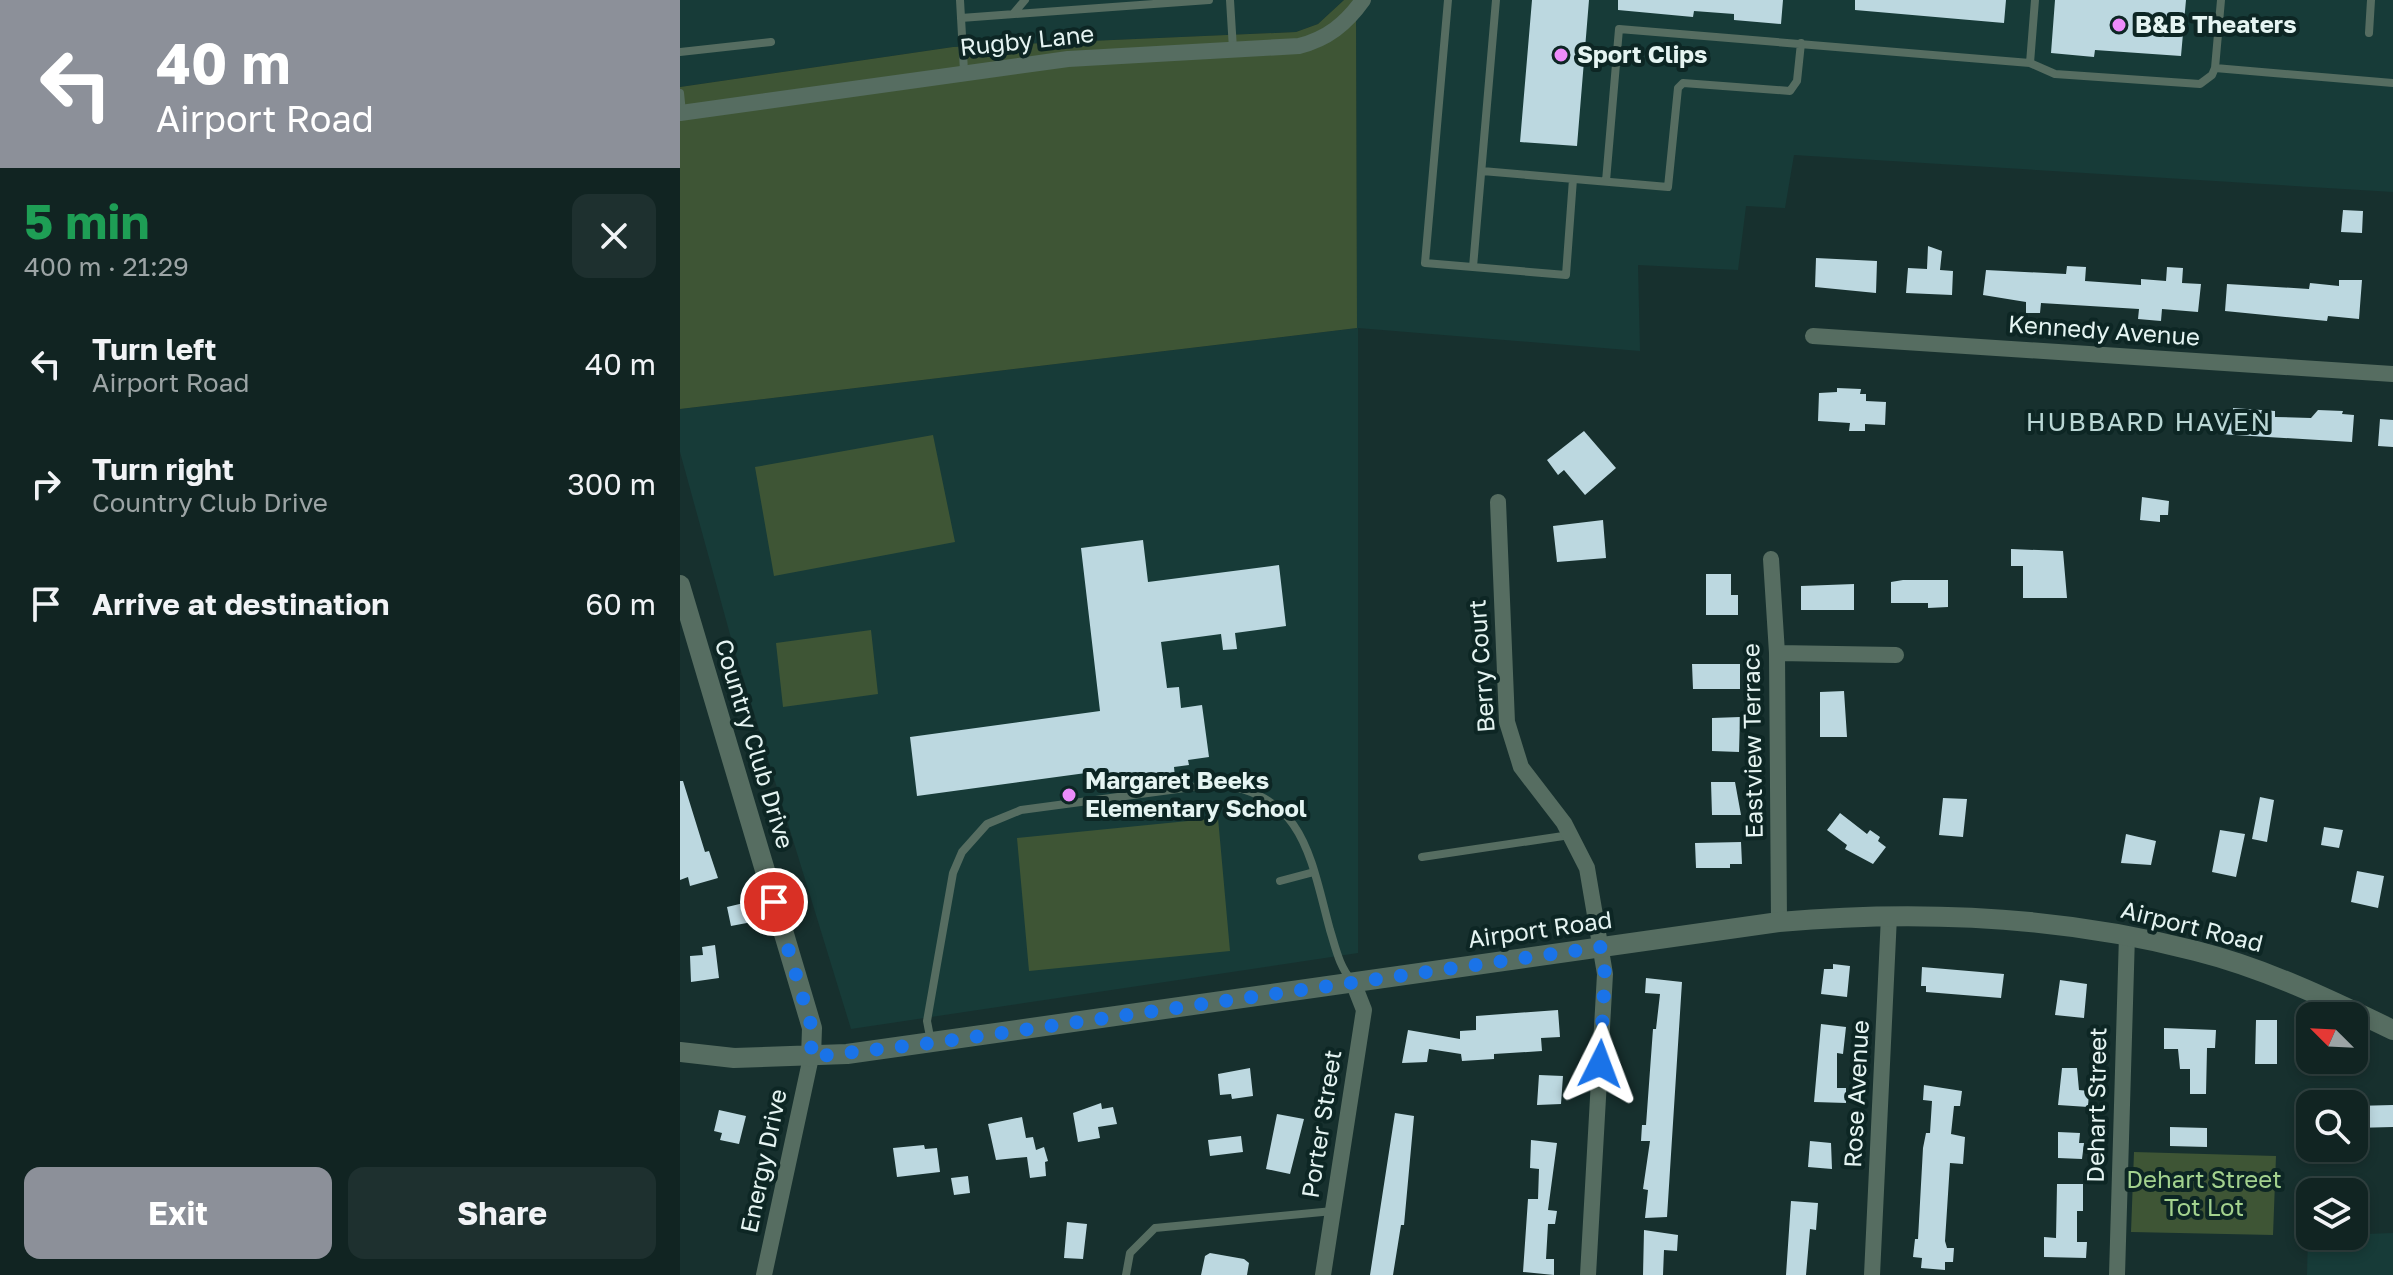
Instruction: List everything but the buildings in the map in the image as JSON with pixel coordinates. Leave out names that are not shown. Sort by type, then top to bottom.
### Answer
[{"type":"street","name":"Rugby Lane","points":[[681,112],[1068,59],[1299,46],[1317,41],[1346,22],[1363,0]]},
{"type":"street","name":"Kennedy Avenue","points":[[1813,336],[2393,374]]},
{"type":"street","name":"Berry Court","points":[[1498,502],[1507,722],[1512,746],[1535,788],[1571,835],[1587,868],[1605,974],[1588,1275]]},
{"type":"street","name":"Eastview Terrace","points":[[1771,559],[1777,653],[1779,922]]},
{"type":"street","name":"Country Club Drive","points":[[680,587],[812,1028],[811,1057]]},
{"type":"street","points":[[1777,653],[1896,655]]},
{"type":"street","name":"Airport Road","points":[[680,1052],[734,1058],[811,1057],[932,1043],[1779,922],[1889,916],[2011,922],[2127,935],[2198,951],[2271,975],[2393,1030]]},
{"type":"street","name":"Rose Avenue","points":[[1872,1275],[1889,916]]},
{"type":"street","name":"Dehart Street","points":[[2117,1275],[2127,935]]},
{"type":"street","name":"Porter Street","points":[[1323,1275],[1364,1010],[1353,982]]},
{"type":"street","name":"Energy Drive","points":[[764,1275],[811,1057]]},
{"type":"lane","points":[[960,0],[964,71]]},
{"type":"lane","points":[[1013,14],[1025,0]]},
{"type":"lane","points":[[1112,0],[1121,6]]},
{"type":"lane","points":[[961,18],[1209,0]]},
{"type":"lane","points":[[1230,0],[1233,49]]},
{"type":"lane","points":[[1448,0],[1425,263],[1566,275],[1573,179]]},
{"type":"lane","points":[[1473,267],[1496,0]]},
{"type":"lane","points":[[2030,63],[2035,0]]},
{"type":"lane","points":[[1606,181],[1619,29],[2030,63],[2055,74],[2193,84],[2205,82],[2215,68],[2221,0]]},
{"type":"lane","points":[[2369,33],[2371,0]]},
{"type":"lane","points":[[680,52],[771,42]]},
{"type":"lane","points":[[1482,171],[1668,187],[1678,88],[1683,83],[1790,91],[1797,81],[1801,43]]},
{"type":"lane","points":[[2215,68],[2393,83]]},
{"type":"lane","points":[[680,93],[681,112]]},
{"type":"lane","points":[[932,1043],[927,1021],[953,873],[962,852],[987,824],[1021,810],[1215,784],[1234,786],[1273,801],[1298,826],[1340,963],[1353,982]]},
{"type":"lane","points":[[1422,857],[1571,835]]},
{"type":"lane","points":[[1280,881],[1314,872]]},
{"type":"lane","points":[[1126,1275],[1130,1253],[1155,1228],[1333,1211]]},
{"type":"shaded area","points":[[680,0],[1344,0],[1318,24],[1296,32],[953,47],[680,87]]},
{"type":"shaded area","name":"Margaret Beeks Elementary School","points":[[1356,0],[2393,0],[2393,192],[1794,155],[1785,208],[1746,206],[1738,270],[1638,265],[1640,351],[1358,328],[1358,953],[851,1029],[731,638],[680,452],[680,409],[1357,328]]},
{"type":"shaded area","points":[[2393,1233],[2393,1275],[2307,1275],[2308,1250],[2368,1250],[2368,1234]]},
{"type":"green space","points":[[1344,0],[1356,0],[1357,328],[680,409],[680,87],[953,47],[1296,32],[1318,24]]},
{"type":"green space","points":[[933,435],[955,542],[774,576],[755,467]]},
{"type":"green space","points":[[871,630],[878,694],[783,707],[776,643]]},
{"type":"green space","points":[[1218,818],[1230,951],[1029,971],[1017,838]]},
{"type":"green space","name":"Dehart Street Tot Lot","points":[[2134,1152],[2276,1156],[2273,1235],[2131,1232]]},
{"type":"place","name":"B&B Theaters","points":[[2119,25]]},
{"type":"place","name":"Sport Clips","points":[[1561,55]]},
{"type":"place","name":"Margaret Beeks Elementary School","points":[[1069,795]]},
{"type":"district","name":"HUBBARD HAVEN","points":[[2149,422]]},
{"type":"route","points":[[774,902],[812,1028],[811,1057],[932,1043],[1601,947],[1605,974],[1600,1064]]}]
